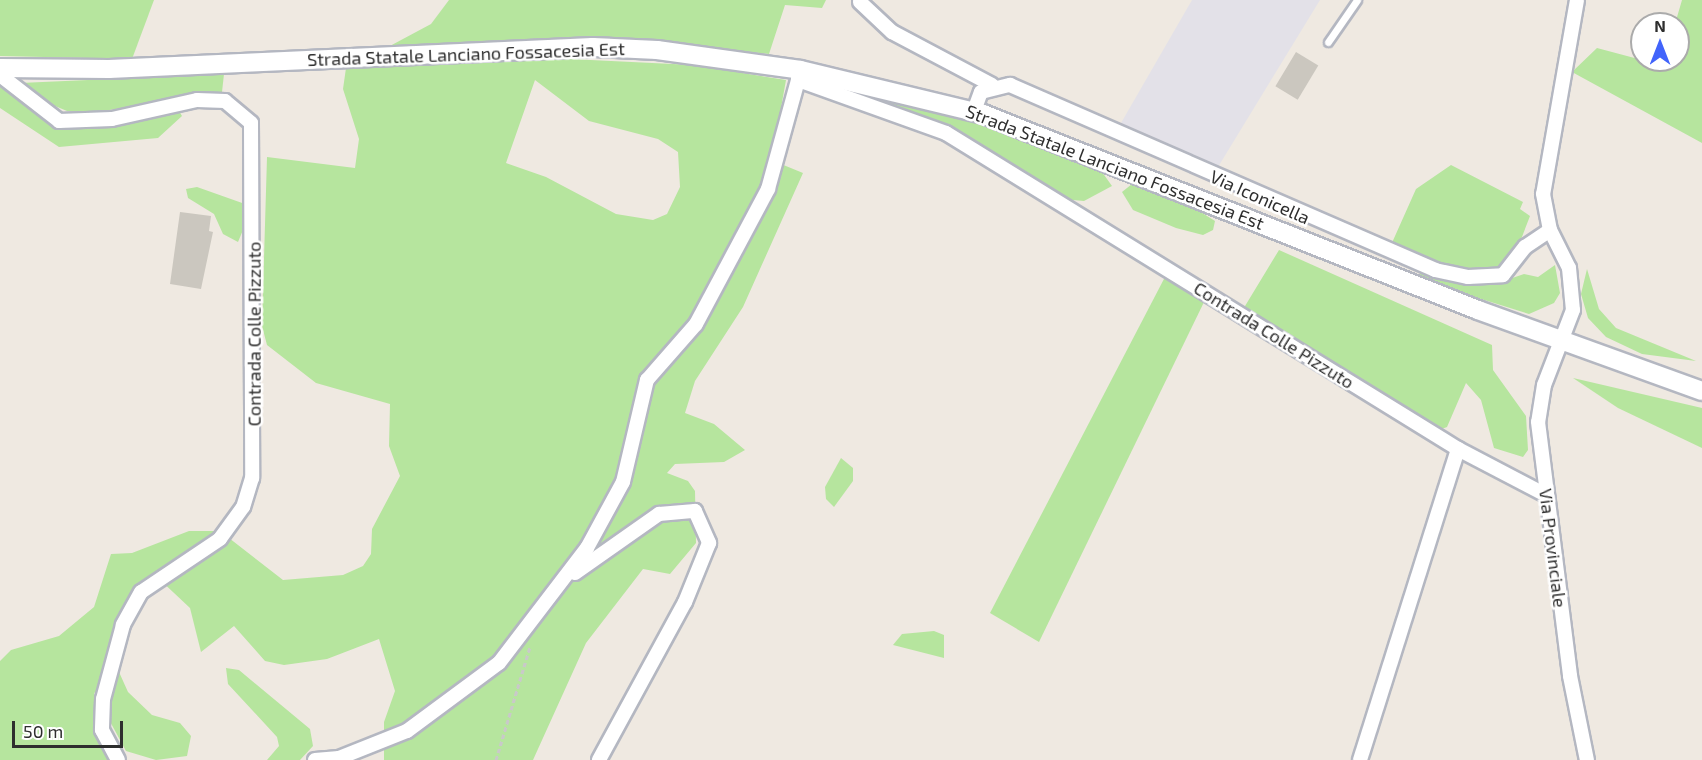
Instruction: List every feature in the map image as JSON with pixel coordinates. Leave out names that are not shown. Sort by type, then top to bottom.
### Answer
[{"type":"main road","name":"Strada Statale Lanciano Fossacesia Est","points":[[0,68],[194,66],[556,47],[727,58],[974,111],[1702,391]]},
{"type":"street","name":"Via Provinciale","points":[[1577,0],[1543,194],[1550,230],[1569,268],[1572,310],[1544,385],[1538,422],[1546,495],[1587,760]]},
{"type":"street","name":"Via Iconicella","points":[[860,2],[892,32],[992,85],[1010,85],[1435,270],[1468,277],[1503,275],[1525,248],[1550,230]]},
{"type":"street","name":"Contrada Colle Pizzuto","points":[[0,75],[59,121],[112,119],[196,100],[225,101],[251,123],[252,478],[243,507],[220,538],[141,592],[123,625],[109,666],[102,720],[118,760]]},
{"type":"street","points":[[315,760],[339,758],[407,731],[499,663],[587,548],[622,482],[647,380],[696,324],[768,189],[799,75]]},
{"type":"street","name":"Contrada Colle Pizzuto","points":[[799,75],[946,133],[1458,449],[1546,495]]},
{"type":"street","points":[[974,111],[981,92],[992,85]]},
{"type":"street","points":[[1360,760],[1458,449]]},
{"type":"street","points":[[558,586],[659,514],[695,511],[708,543],[685,602],[599,760]]},
{"type":"lane","points":[[1329,42],[1358,0]]},
{"type":"path","points":[[496,760],[532,642]]},
{"type":"shaded area","points":[[1192,0],[1320,0],[1218,167],[1121,123]]},
{"type":"green space","points":[[0,0],[154,0],[132,59],[0,56]]},
{"type":"green space","points":[[449,0],[826,0],[822,8],[785,5],[769,54],[621,37],[388,47],[431,24]]},
{"type":"green space","points":[[1682,0],[1702,0],[1702,143],[1572,72],[1597,48],[1630,57],[1630,72],[1690,72],[1690,12],[1678,12]]},
{"type":"green space","points":[[570,59],[693,65],[786,80],[773,153],[781,164],[803,173],[743,307],[695,381],[685,413],[714,424],[745,450],[724,462],[675,464],[667,473],[688,481],[695,491],[696,543],[670,574],[643,569],[586,643],[533,760],[384,760],[384,722],[395,691],[379,639],[327,659],[284,665],[265,661],[234,626],[201,652],[190,608],[157,577],[144,586],[118,656],[119,672],[128,692],[152,715],[180,723],[191,736],[187,756],[156,760],[126,751],[94,692],[101,739],[112,760],[0,760],[0,661],[11,650],[59,636],[94,607],[111,554],[132,553],[189,531],[220,531],[283,580],[343,575],[363,566],[371,554],[372,529],[400,476],[389,446],[390,404],[316,383],[267,345],[262,326],[267,157],[355,168],[359,139],[343,89],[346,68]],"holes":[[[535,80],[589,121],[658,139],[678,152],[680,187],[667,214],[653,220],[616,214],[546,177],[506,163]]]},
{"type":"green space","points":[[224,74],[222,92],[97,112],[67,111],[43,101],[20,83]]},
{"type":"green space","points":[[0,87],[48,120],[110,122],[179,111],[182,116],[158,138],[59,147],[0,108]]},
{"type":"green space","points":[[855,88],[934,106],[1043,144],[1102,172],[1112,186],[1084,201],[1062,199],[852,93]]},
{"type":"green space","points":[[1451,165],[1523,202],[1520,209],[1530,216],[1515,255],[1501,269],[1476,272],[1439,266],[1391,245],[1416,189]]},
{"type":"green space","points":[[1132,184],[1196,209],[1215,221],[1213,230],[1203,235],[1176,228],[1133,210],[1122,192]]},
{"type":"green space","points":[[197,187],[245,204],[248,218],[238,242],[223,234],[214,214],[188,198],[186,189]]},
{"type":"green space","points":[[1279,250],[1492,345],[1493,370],[1526,416],[1528,450],[1523,457],[1494,448],[1481,400],[1466,383],[1447,427],[1439,430],[1242,311]]},
{"type":"green space","points":[[1555,265],[1560,293],[1554,303],[1529,314],[1414,278],[1425,270],[1492,285],[1524,274],[1538,277]]},
{"type":"green space","points":[[1587,269],[1599,309],[1616,328],[1696,361],[1642,354],[1606,337],[1588,318],[1581,294]]},
{"type":"green space","points":[[1165,277],[1205,300],[1039,642],[990,613]]},
{"type":"green space","points":[[1573,378],[1702,408],[1702,448],[1618,408]]},
{"type":"green space","points":[[841,458],[853,468],[853,481],[834,507],[826,499],[825,487]]},
{"type":"green space","points":[[934,631],[944,635],[944,658],[893,645],[902,634]]},
{"type":"green space","points":[[226,668],[239,670],[310,729],[313,746],[300,760],[267,760],[279,746],[277,737],[228,684]]},
{"type":"building","points":[[1296,52],[1318,65],[1298,100],[1275,86]]},
{"type":"building","points":[[180,212],[211,216],[209,231],[213,232],[201,289],[170,284]]}]
